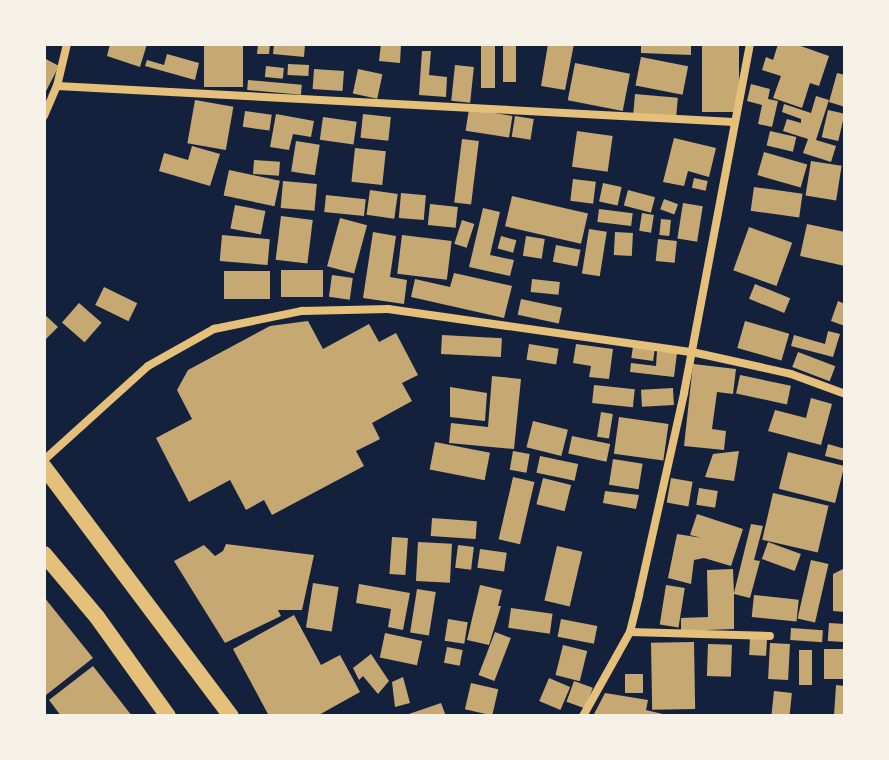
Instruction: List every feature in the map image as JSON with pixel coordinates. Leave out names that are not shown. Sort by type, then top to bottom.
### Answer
[{"type":"main road","points":[[44,467],[231,716]]},
{"type":"main road","points":[[44,554],[97,617],[168,716]]},
{"type":"street","points":[[44,116],[57,86],[67,44]]},
{"type":"street","points":[[583,716],[630,632],[692,352],[750,44]]},
{"type":"street","points":[[57,86],[734,122]]},
{"type":"street","points":[[44,460],[148,366],[214,329],[302,311],[388,309],[692,352],[791,374],[845,394]]},
{"type":"street","points":[[630,632],[770,636]]},
{"type":"building","points":[[110,44],[147,44],[140,67],[107,56]]},
{"type":"building","points":[[204,44],[243,44],[243,87],[204,87]]},
{"type":"building","points":[[258,44],[270,44],[269,54],[257,54]]},
{"type":"building","points":[[274,44],[305,45],[304,57],[273,54]]},
{"type":"building","points":[[381,44],[401,44],[400,63],[379,61]]},
{"type":"building","points":[[481,44],[495,44],[495,88],[481,88]]},
{"type":"building","points":[[503,44],[516,44],[516,82],[503,82]]},
{"type":"building","points":[[548,44],[574,44],[565,90],[541,86]]},
{"type":"building","points":[[641,44],[691,44],[691,55],[641,53]]},
{"type":"building","points":[[702,44],[739,44],[739,112],[702,112]]},
{"type":"building","points":[[778,44],[795,44],[829,56],[819,86],[810,83],[802,108],[773,98],[781,76],[762,70],[766,57],[773,60]]},
{"type":"building","points":[[422,51],[431,51],[429,75],[447,77],[446,97],[419,95]]},
{"type":"building","points":[[167,54],[199,63],[195,80],[145,66],[147,60],[164,65]]},
{"type":"building","points":[[641,57],[688,66],[683,95],[635,85]]},
{"type":"building","points":[[44,58],[59,66],[44,95]]},
{"type":"building","points":[[575,63],[630,74],[623,111],[568,100]]},
{"type":"building","points":[[288,64],[309,65],[308,76],[287,75]]},
{"type":"building","points":[[455,65],[474,67],[470,103],[451,101]]},
{"type":"building","points":[[266,66],[284,68],[283,79],[265,77]]},
{"type":"building","points":[[314,69],[344,71],[343,91],[313,89]]},
{"type":"building","points":[[358,69],[382,74],[377,99],[353,93]]},
{"type":"building","points":[[837,73],[845,75],[845,107],[829,102]]},
{"type":"building","points":[[248,80],[302,85],[301,95],[247,90]]},
{"type":"building","points":[[751,84],[770,89],[768,99],[778,101],[772,127],[758,124],[762,105],[747,101]]},
{"type":"building","points":[[635,94],[678,98],[676,117],[633,113]]},
{"type":"building","points":[[816,96],[829,100],[816,140],[836,146],[831,162],[803,153],[808,139],[783,131],[787,119],[801,123],[801,119],[782,112],[784,104],[811,113]]},
{"type":"building","points":[[195,100],[233,107],[226,150],[187,143]]},
{"type":"building","points":[[469,109],[512,116],[509,138],[466,131]]},
{"type":"building","points":[[828,110],[845,114],[838,141],[822,137]]},
{"type":"building","points":[[245,111],[272,115],[270,131],[243,127]]},
{"type":"building","points":[[276,114],[314,121],[311,137],[293,134],[289,150],[270,147]]},
{"type":"building","points":[[363,114],[391,117],[388,141],[360,138]]},
{"type":"building","points":[[515,116],[534,119],[530,140],[512,137]]},
{"type":"building","points":[[323,117],[357,122],[353,145],[320,140]]},
{"type":"building","points":[[577,131],[613,136],[608,172],[572,167]]},
{"type":"building","points":[[770,131],[796,137],[793,152],[767,146]]},
{"type":"building","points":[[674,138],[716,148],[709,177],[688,171],[684,186],[663,182]]},
{"type":"building","points":[[462,139],[479,141],[471,205],[454,203]]},
{"type":"building","points":[[296,141],[320,145],[315,175],[291,172]]},
{"type":"building","points":[[192,146],[220,154],[210,186],[159,171],[164,153],[188,160]]},
{"type":"building","points":[[355,148],[386,151],[382,185],[351,182]]},
{"type":"building","points":[[764,152],[807,164],[801,187],[757,175]]},
{"type":"building","points":[[254,160],[280,162],[279,176],[253,174]]},
{"type":"building","points":[[811,161],[842,166],[836,200],[806,196]]},
{"type":"building","points":[[229,170],[280,181],[274,206],[224,195]]},
{"type":"building","points":[[694,178],[708,181],[706,191],[692,188]]},
{"type":"building","points":[[573,179],[596,182],[593,204],[570,201]]},
{"type":"building","points":[[283,181],[317,184],[315,211],[281,208]]},
{"type":"building","points":[[603,183],[622,187],[618,206],[599,202]]},
{"type":"building","points":[[754,187],[803,194],[799,218],[751,211]]},
{"type":"building","points":[[370,190],[398,194],[394,219],[367,215]]},
{"type":"building","points":[[628,190],[655,197],[651,213],[624,205]]},
{"type":"building","points":[[401,193],[426,195],[424,220],[399,218]]},
{"type":"building","points":[[326,195],[366,199],[364,216],[324,212]]},
{"type":"building","points":[[512,196],[588,214],[581,244],[505,226]]},
{"type":"building","points":[[664,199],[678,204],[674,214],[660,209]]},
{"type":"building","points":[[683,203],[703,206],[697,242],[677,239]]},
{"type":"building","points":[[430,204],[458,207],[456,228],[428,225]]},
{"type":"building","points":[[235,205],[265,211],[261,234],[230,229]]},
{"type":"building","points":[[483,208],[500,212],[490,255],[514,260],[510,276],[469,267]]},
{"type":"building","points":[[599,209],[633,213],[631,226],[597,222]]},
{"type":"building","points":[[642,213],[654,215],[651,233],[639,231]]},
{"type":"building","points":[[281,216],[313,220],[307,264],[276,260]]},
{"type":"building","points":[[340,218],[367,225],[354,274],[327,266]]},
{"type":"building","points":[[661,219],[671,220],[669,236],[659,235]]},
{"type":"building","points":[[462,220],[474,224],[467,248],[454,244]]},
{"type":"building","points":[[807,224],[845,232],[845,266],[800,256]]},
{"type":"building","points":[[749,227],[792,243],[776,286],[733,270]]},
{"type":"building","points":[[589,229],[607,232],[600,276],[582,273]]},
{"type":"building","points":[[373,232],[396,236],[390,277],[407,280],[404,304],[363,298]]},
{"type":"building","points":[[615,232],[633,233],[632,256],[614,255]]},
{"type":"building","points":[[222,235],[270,239],[268,265],[220,261]]},
{"type":"building","points":[[402,235],[452,241],[447,280],[397,274]]},
{"type":"building","points":[[501,236],[516,240],[513,253],[498,249]]},
{"type":"building","points":[[526,236],[545,239],[542,259],[523,256]]},
{"type":"building","points":[[658,239],[677,241],[675,263],[656,261]]},
{"type":"building","points":[[556,245],[581,250],[577,266],[553,262]]},
{"type":"building","points":[[281,270],[323,270],[323,297],[281,297]]},
{"type":"building","points":[[224,271],[270,271],[270,299],[224,299]]},
{"type":"building","points":[[454,273],[512,286],[504,318],[411,297],[415,279],[450,287]]},
{"type":"building","points":[[332,275],[353,278],[350,300],[329,297]]},
{"type":"building","points":[[532,279],[560,282],[558,295],[531,292]]},
{"type":"building","points":[[755,284],[790,298],[784,313],[749,299]]},
{"type":"building","points":[[104,287],[137,303],[128,321],[95,305]]},
{"type":"building","points":[[521,299],[562,308],[559,323],[518,315]]},
{"type":"building","points":[[838,301],[845,304],[845,326],[831,321]]},
{"type":"building","points":[[79,303],[102,323],[85,342],[62,323]]},
{"type":"building","points":[[44,314],[58,327],[44,341]]},
{"type":"building","points":[[308,321],[323,349],[369,324],[379,342],[396,333],[418,375],[402,383],[412,401],[372,423],[380,439],[356,451],[364,466],[272,515],[264,500],[246,510],[230,480],[189,502],[156,438],[192,419],[177,390],[188,370],[270,326]]},
{"type":"building","points":[[745,321],[789,334],[782,361],[737,348]]},
{"type":"building","points":[[828,331],[840,334],[833,357],[791,346],[794,335],[825,344]]},
{"type":"building","points":[[442,335],[502,338],[501,357],[441,354]]},
{"type":"building","points":[[529,344],[559,349],[556,364],[526,360]]},
{"type":"building","points":[[576,344],[613,349],[609,379],[589,377],[591,366],[573,363]]},
{"type":"building","points":[[633,346],[655,349],[653,361],[631,358]]},
{"type":"building","points":[[657,351],[677,353],[674,377],[630,372],[631,363],[656,366]]},
{"type":"building","points":[[798,352],[835,366],[830,381],[792,367]]},
{"type":"building","points":[[693,364],[736,369],[733,394],[717,392],[712,429],[726,431],[724,450],[684,446]]},
{"type":"building","points":[[740,375],[791,386],[787,404],[736,394]]},
{"type":"building","points":[[492,376],[521,379],[514,449],[449,443],[451,423],[488,427]]},
{"type":"building","points":[[594,385],[635,389],[633,407],[592,403]]},
{"type":"building","points":[[450,387],[487,393],[485,421],[450,417]]},
{"type":"building","points":[[673,388],[674,405],[642,407],[641,390]]},
{"type":"building","points":[[811,398],[832,404],[821,445],[768,431],[775,410],[806,418]]},
{"type":"building","points":[[601,412],[613,414],[609,439],[597,437]]},
{"type":"building","points":[[619,417],[669,424],[663,461],[614,454]]},
{"type":"building","points":[[533,421],[568,430],[561,456],[526,447]]},
{"type":"building","points":[[572,436],[610,444],[606,462],[568,454]]},
{"type":"building","points":[[435,442],[490,453],[485,480],[430,469]]},
{"type":"building","points":[[828,444],[845,449],[845,461],[825,456]]},
{"type":"building","points":[[513,451],[530,454],[526,473],[510,470]]},
{"type":"building","points":[[739,451],[734,481],[705,477],[713,454]]},
{"type":"building","points":[[788,452],[844,466],[835,503],[779,489]]},
{"type":"building","points":[[540,456],[578,464],[575,481],[536,473]]},
{"type":"building","points":[[613,459],[643,464],[639,489],[609,485]]},
{"type":"building","points":[[513,477],[534,482],[520,544],[499,539]]},
{"type":"building","points":[[543,478],[571,485],[565,511],[536,504]]},
{"type":"building","points":[[671,478],[693,482],[688,506],[667,503]]},
{"type":"building","points":[[699,488],[718,491],[715,508],[696,505]]},
{"type":"building","points":[[605,491],[639,495],[636,509],[603,503]]},
{"type":"building","points":[[773,493],[829,506],[818,553],[762,540]]},
{"type":"building","points":[[697,514],[743,529],[731,566],[704,558],[694,560],[691,584],[668,578],[677,534],[702,538],[690,535]]},
{"type":"building","points":[[432,518],[477,521],[476,539],[431,536]]},
{"type":"building","points":[[751,524],[763,526],[754,560],[760,561],[750,598],[734,594],[734,629],[681,631],[681,618],[708,617],[707,570],[733,569],[734,593]]},
{"type":"building","points":[[392,537],[408,538],[405,575],[389,574]]},
{"type":"building","points":[[418,542],[452,544],[450,583],[416,581]]},
{"type":"building","points":[[768,542],[801,554],[795,571],[762,559]]},
{"type":"building","points":[[226,544],[314,555],[302,610],[278,610],[281,616],[225,643],[174,561],[204,545],[215,556],[223,551]]},
{"type":"building","points":[[458,545],[474,547],[471,570],[455,568]]},
{"type":"building","points":[[557,546],[582,552],[570,606],[544,601]]},
{"type":"building","points":[[480,549],[507,553],[504,572],[477,568]]},
{"type":"building","points":[[811,560],[829,564],[815,623],[798,618]]},
{"type":"building","points":[[845,568],[845,612],[833,611],[833,574]]},
{"type":"building","points":[[313,583],[339,587],[332,632],[306,627]]},
{"type":"building","points":[[359,584],[410,593],[403,630],[388,627],[391,609],[356,603]]},
{"type":"building","points":[[480,585],[502,590],[498,606],[501,606],[489,645],[467,640]]},
{"type":"building","points":[[666,585],[685,588],[679,627],[660,625]]},
{"type":"building","points":[[417,589],[436,592],[429,635],[410,632]]},
{"type":"building","points":[[754,595],[799,600],[796,622],[752,617]]},
{"type":"building","points":[[44,597],[93,658],[46,695],[44,691]]},
{"type":"building","points":[[511,608],[553,614],[550,634],[508,628]]},
{"type":"building","points":[[294,615],[321,665],[340,655],[360,692],[317,716],[269,716],[233,649]]},
{"type":"building","points":[[448,619],[468,622],[464,644],[445,641]]},
{"type":"building","points":[[561,619],[597,626],[594,644],[558,637]]},
{"type":"building","points":[[829,623],[845,624],[844,642],[828,641]]},
{"type":"building","points":[[791,628],[823,630],[822,642],[790,640]]},
{"type":"building","points":[[495,632],[511,638],[494,681],[479,675]]},
{"type":"building","points":[[385,633],[422,641],[417,665],[380,657]]},
{"type":"building","points":[[750,638],[767,639],[766,656],[749,655]]},
{"type":"building","points":[[694,642],[695,709],[652,710],[651,643]]},
{"type":"building","points":[[770,643],[790,644],[788,680],[768,679]]},
{"type":"building","points":[[708,644],[732,645],[731,677],[707,676]]},
{"type":"building","points":[[563,645],[587,651],[580,681],[556,675]]},
{"type":"building","points":[[447,647],[463,650],[460,666],[444,663]]},
{"type":"building","points":[[824,649],[845,649],[845,679],[824,679]]},
{"type":"building","points":[[799,650],[812,650],[812,685],[799,685]]},
{"type":"building","points":[[371,654],[389,681],[378,694],[363,676],[359,680],[353,668]]},
{"type":"building","points":[[93,666],[132,716],[61,716],[49,700]]},
{"type":"building","points":[[625,674],[643,674],[643,693],[625,693]]},
{"type":"building","points":[[403,677],[410,703],[395,707],[392,682]]},
{"type":"building","points":[[549,678],[570,687],[560,710],[539,701]]},
{"type":"building","points":[[574,681],[593,688],[585,709],[566,702]]},
{"type":"building","points":[[471,683],[498,689],[492,716],[465,709]]},
{"type":"building","points":[[836,685],[845,686],[845,716],[834,716]]},
{"type":"building","points":[[774,691],[792,693],[789,716],[771,716]]},
{"type":"building","points":[[605,693],[648,700],[646,710],[671,716],[593,716]]},
{"type":"building","points":[[441,703],[446,716],[406,716],[406,715]]}]
